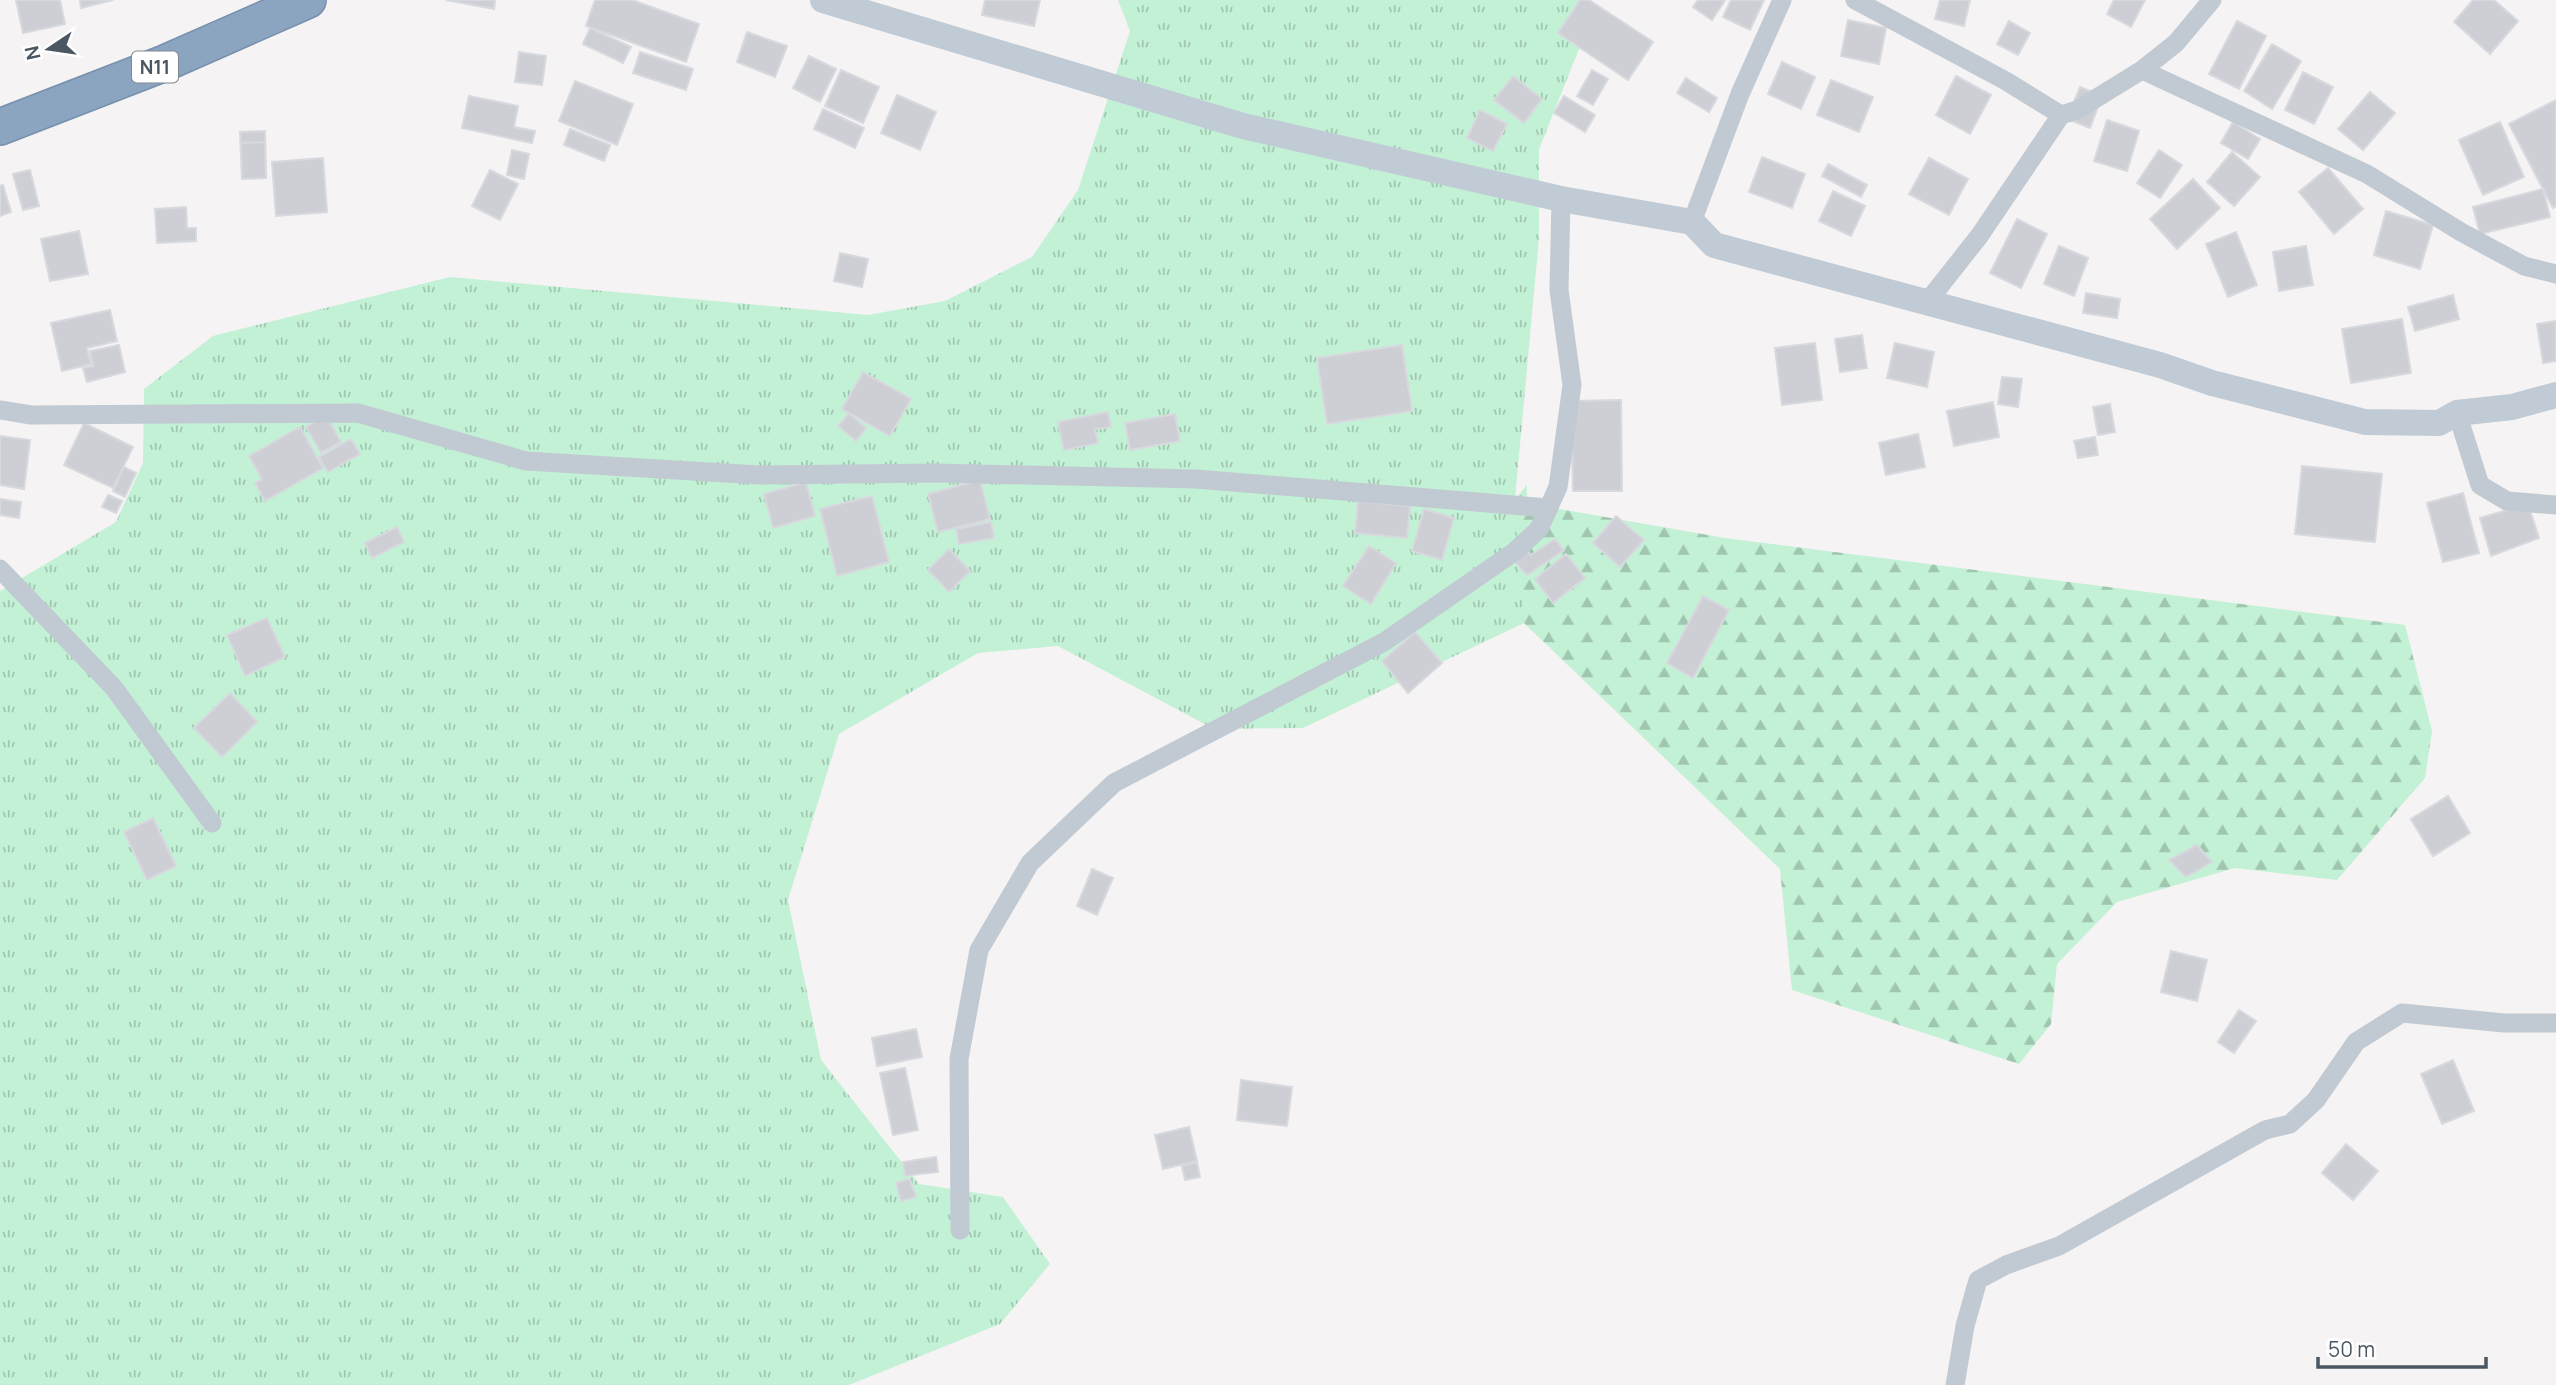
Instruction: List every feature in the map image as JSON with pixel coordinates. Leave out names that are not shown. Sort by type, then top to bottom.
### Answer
[{"type":"highway","name":"N11","points":[[0,127],[165,63],[308,0]]},
{"type":"street","points":[[823,0],[1243,125],[1561,199],[1692,222],[1714,245],[2160,365],[2213,383],[2365,422],[2439,423],[2457,413],[2512,408],[2556,395]]},
{"type":"street","points":[[1692,222],[1740,94],[1782,0]]},
{"type":"street","points":[[1854,0],[2006,81],[2061,115]]},
{"type":"street","points":[[1928,301],[1980,235],[2061,115],[2077,110],[2142,70],[2176,43],[2212,0]]},
{"type":"street","points":[[2142,70],[2367,174],[2461,232],[2524,266],[2556,274]]},
{"type":"street","points":[[960,1230],[959,1059],[979,950],[1030,863],[1114,783],[1384,642],[1514,552],[1539,529],[1558,487],[1572,385],[1559,290],[1561,199]]},
{"type":"street","points":[[0,410],[31,415],[358,413],[526,461],[759,475],[936,473],[1196,479],[1549,508]]},
{"type":"street","points":[[2457,413],[2480,485],[2507,500],[2556,505]]},
{"type":"street","points":[[0,569],[114,688],[212,823]]},
{"type":"street","points":[[1955,1385],[1965,1326],[1978,1280],[2006,1265],[2059,1246],[2265,1130],[2290,1125],[2316,1100],[2356,1042],[2402,1013],[2504,1023],[2556,1023]]},
{"type":"green space","points":[[1118,0],[1592,0],[1589,24],[1539,149],[1539,238],[1515,499],[1527,485],[1524,623],[1303,728],[1214,729],[1058,646],[978,653],[839,734],[788,900],[821,1060],[919,1184],[1003,1197],[1050,1264],[1000,1324],[849,1385],[0,1385],[0,591],[116,522],[143,463],[144,389],[213,336],[450,277],[868,315],[945,301],[1032,257],[1078,190],[1130,31]]},
{"type":"green space","points":[[1514,501],[1725,538],[2405,625],[2432,731],[2425,778],[2337,880],[2235,868],[2117,902],[2057,964],[2051,1024],[2019,1064],[1792,990],[1780,869],[1524,623]]},
{"type":"building","points":[[16,0],[60,0],[65,24],[23,33]]},
{"type":"building","points":[[80,0],[113,0],[81,8]]},
{"type":"building","points":[[446,0],[495,0],[494,9]]},
{"type":"building","points":[[595,0],[632,0],[699,24],[686,62],[586,26]]},
{"type":"building","points":[[595,0],[632,0],[699,24],[686,62],[586,26]]},
{"type":"building","points":[[985,0],[1040,0],[1034,26],[982,15]]},
{"type":"building","points":[[1580,0],[1589,0],[1653,42],[1628,80],[1558,33]]},
{"type":"building","points":[[1698,0],[1725,0],[1712,20],[1693,7]]},
{"type":"building","points":[[1731,0],[1764,0],[1750,30],[1723,17]]},
{"type":"building","points":[[1940,0],[1970,0],[1964,26],[1935,19]]},
{"type":"building","points":[[2114,0],[2145,0],[2131,27],[2107,14]]},
{"type":"building","points":[[2473,0],[2494,0],[2518,21],[2490,54],[2454,22]]},
{"type":"building","points":[[1848,20],[1886,28],[1879,64],[1841,56]]},
{"type":"building","points":[[2009,21],[2030,33],[2018,55],[1997,44]]},
{"type":"building","points":[[2237,21],[2266,36],[2239,89],[2209,74]]},
{"type":"building","points":[[590,28],[631,47],[623,63],[583,44]]},
{"type":"building","points":[[590,28],[631,47],[623,63],[583,44]]},
{"type":"building","points":[[747,32],[787,46],[775,77],[737,62]]},
{"type":"building","points":[[2272,44],[2301,61],[2272,109],[2244,91]]},
{"type":"building","points":[[519,52],[546,56],[542,85],[515,82]]},
{"type":"building","points":[[640,52],[693,69],[686,90],[633,73]]},
{"type":"building","points":[[809,56],[836,69],[820,102],[793,88]]},
{"type":"building","points":[[809,56],[836,69],[820,102],[793,88]]},
{"type":"building","points":[[1782,62],[1815,77],[1801,109],[1768,94]]},
{"type":"building","points":[[841,70],[879,87],[863,123],[825,106]]},
{"type":"building","points":[[1592,70],[1608,79],[1593,105],[1577,96]]},
{"type":"building","points":[[2303,72],[2333,87],[2314,124],[2285,110]]},
{"type":"building","points":[[1513,76],[1542,99],[1524,123],[1494,100]]},
{"type":"building","points":[[1956,76],[1991,95],[1970,134],[1936,115]]},
{"type":"building","points":[[1686,78],[1717,98],[1709,112],[1677,93]]},
{"type":"building","points":[[1831,80],[1873,97],[1859,132],[1817,115]]},
{"type":"building","points":[[575,81],[633,104],[617,145],[559,121]]},
{"type":"building","points":[[2080,87],[2102,96],[2090,128],[2067,119]]},
{"type":"building","points":[[2370,92],[2395,113],[2363,150],[2338,129]]},
{"type":"building","points":[[897,95],[936,112],[920,150],[881,133]]},
{"type":"building","points":[[469,96],[518,106],[514,127],[535,131],[532,143],[462,128]]},
{"type":"building","points":[[1564,96],[1595,115],[1585,132],[1554,113]]},
{"type":"building","points":[[2556,100],[2556,206],[2553,208],[2509,124]]},
{"type":"building","points":[[823,109],[864,128],[855,148],[814,129]]},
{"type":"building","points":[[1480,110],[1507,124],[1493,151],[1467,138]]},
{"type":"building","points":[[2107,120],[2139,131],[2127,171],[2094,161]]},
{"type":"building","points":[[2233,122],[2260,139],[2248,159],[2221,143]]},
{"type":"building","points":[[2500,122],[2524,177],[2483,195],[2459,140]]},
{"type":"building","points":[[570,129],[610,145],[604,161],[564,145]]},
{"type":"building","points":[[265,131],[266,178],[242,179],[240,132]]},
{"type":"building","points":[[265,142],[266,178],[242,179],[241,143]]},
{"type":"building","points":[[512,150],[529,154],[524,179],[507,175]]},
{"type":"building","points":[[2159,150],[2182,165],[2160,198],[2137,183]]},
{"type":"building","points":[[2232,152],[2260,177],[2234,206],[2207,182]]},
{"type":"building","points":[[1762,157],[1805,174],[1792,208],[1749,192]]},
{"type":"building","points":[[323,158],[327,212],[276,216],[272,162]]},
{"type":"building","points":[[1929,158],[1968,179],[1949,215],[1909,194]]},
{"type":"building","points":[[1828,164],[1867,185],[1861,197],[1822,176]]},
{"type":"building","points":[[2328,168],[2363,209],[2334,234],[2299,192]]},
{"type":"building","points":[[30,170],[39,206],[23,210],[13,174]]},
{"type":"building","points":[[490,170],[518,184],[500,220],[472,206]]},
{"type":"building","points":[[2193,179],[2220,208],[2177,249],[2150,219]]},
{"type":"building","points":[[3,185],[11,212],[0,216],[0,186]]},
{"type":"building","points":[[2543,189],[2550,217],[2480,234],[2473,207]]},
{"type":"building","points":[[1833,191],[1865,206],[1851,236],[1819,221]]},
{"type":"building","points":[[186,207],[187,228],[196,228],[196,241],[157,243],[155,209]]},
{"type":"building","points":[[2386,211],[2433,225],[2420,269],[2374,255]]},
{"type":"building","points":[[2017,219],[2047,234],[2021,288],[1990,273]]},
{"type":"building","points":[[79,231],[88,274],[50,281],[41,239]]},
{"type":"building","points":[[2236,232],[2257,285],[2228,297],[2206,244]]},
{"type":"building","points":[[2059,246],[2088,258],[2074,296],[2044,284]]},
{"type":"building","points":[[2306,246],[2313,285],[2279,291],[2273,252]]},
{"type":"building","points":[[840,253],[868,259],[862,287],[834,281]]},
{"type":"building","points":[[2086,293],[2120,299],[2117,318],[2083,313]]},
{"type":"building","points":[[2453,295],[2459,319],[2415,331],[2408,307]]},
{"type":"building","points":[[110,310],[117,341],[87,348],[91,364],[62,371],[51,323]]},
{"type":"building","points":[[2402,319],[2411,373],[2351,383],[2342,329]]},
{"type":"building","points":[[2556,321],[2556,361],[2543,363],[2537,324]]},
{"type":"building","points":[[1862,335],[1867,368],[1840,372],[1835,339]]},
{"type":"building","points":[[1815,343],[1822,400],[1782,405],[1775,348]]},
{"type":"building","points":[[1895,343],[1934,352],[1927,387],[1887,378]]},
{"type":"building","points":[[119,345],[125,372],[87,382],[83,368],[93,366],[90,351]]},
{"type":"building","points":[[1402,345],[1412,411],[1327,424],[1317,358]]},
{"type":"building","points":[[863,372],[911,399],[890,436],[842,409]]},
{"type":"building","points":[[2002,377],[2022,379],[2018,407],[1998,404]]},
{"type":"building","points":[[1621,400],[1622,491],[1573,491],[1571,401]]},
{"type":"building","points":[[1993,402],[1999,437],[1954,446],[1947,411]]},
{"type":"building","points":[[2110,404],[2115,432],[2098,435],[2093,407]]},
{"type":"building","points":[[1108,412],[1111,427],[1095,429],[1098,443],[1064,450],[1058,422]]},
{"type":"building","points":[[849,413],[866,428],[856,441],[838,426]]},
{"type":"building","points":[[1175,414],[1180,441],[1130,450],[1125,423]]},
{"type":"building","points":[[326,415],[341,442],[321,453],[306,427]]},
{"type":"building","points":[[84,423],[133,447],[113,488],[64,465]]},
{"type":"building","points":[[300,427],[323,468],[265,501],[255,483],[262,479],[249,456]]},
{"type":"building","points":[[1918,434],[1925,467],[1886,475],[1879,443]]},
{"type":"building","points":[[0,436],[30,440],[24,489],[0,485]]},
{"type":"building","points":[[0,436],[30,440],[24,489],[0,485]]},
{"type":"building","points":[[2095,437],[2098,455],[2078,458],[2074,441]]},
{"type":"building","points":[[351,439],[360,454],[328,472],[319,457]]},
{"type":"building","points":[[2302,466],[2382,474],[2375,542],[2295,534]]},
{"type":"building","points":[[124,467],[136,473],[125,497],[113,491]]},
{"type":"building","points":[[980,480],[990,519],[938,532],[928,494]]},
{"type":"building","points":[[806,482],[815,516],[773,528],[764,494]]},
{"type":"building","points":[[2463,493],[2479,553],[2443,562],[2427,503]]},
{"type":"building","points":[[108,495],[122,501],[116,513],[102,507]]},
{"type":"building","points":[[872,496],[889,562],[837,576],[820,509]]},
{"type":"building","points":[[0,499],[21,502],[19,518],[0,515]]},
{"type":"building","points":[[1358,501],[1410,506],[1407,538],[1355,533]]},
{"type":"building","points":[[2528,504],[2539,538],[2491,556],[2480,518]]},
{"type":"building","points":[[1424,509],[1454,518],[1442,560],[1412,551]]},
{"type":"building","points":[[1616,516],[1644,540],[1620,567],[1593,543]]},
{"type":"building","points":[[991,522],[994,538],[959,544],[956,529]]},
{"type":"building","points":[[397,527],[404,542],[372,558],[365,543]]},
{"type":"building","points":[[1555,539],[1564,550],[1527,575],[1506,553],[1521,544],[1531,555]]},
{"type":"building","points":[[1369,546],[1396,563],[1371,604],[1343,586]]},
{"type":"building","points":[[949,549],[970,571],[949,592],[928,570]]},
{"type":"building","points":[[1566,554],[1585,578],[1553,603],[1535,579]]},
{"type":"building","points":[[1703,596],[1729,610],[1693,678],[1667,663]]},
{"type":"building","points":[[267,618],[285,657],[245,676],[227,635]]},
{"type":"building","points":[[1415,632],[1442,663],[1408,693],[1382,661]]},
{"type":"building","points":[[230,693],[257,722],[222,757],[194,728]]},
{"type":"building","points":[[2448,796],[2470,833],[2433,856],[2411,819]]},
{"type":"building","points":[[153,818],[176,866],[147,880],[124,832]]},
{"type":"building","points":[[2197,845],[2212,862],[2186,877],[2169,860]]},
{"type":"building","points":[[1092,869],[1113,878],[1097,915],[1077,906]]},
{"type":"building","points":[[2171,951],[2207,960],[2197,1001],[2161,992]]},
{"type":"building","points":[[2239,1010],[2256,1021],[2234,1053],[2218,1042]]},
{"type":"building","points":[[916,1029],[922,1057],[877,1066],[872,1038]]},
{"type":"building","points":[[2453,1060],[2474,1111],[2442,1124],[2421,1074]]},
{"type":"building","points":[[905,1068],[918,1130],[893,1135],[880,1073]]},
{"type":"building","points":[[1241,1080],[1292,1087],[1287,1126],[1237,1120]]},
{"type":"building","points":[[1189,1127],[1197,1161],[1163,1169],[1155,1135]]},
{"type":"building","points":[[2346,1144],[2378,1171],[2353,1200],[2322,1173]]},
{"type":"building","points":[[936,1157],[938,1172],[905,1176],[903,1162]]},
{"type":"building","points":[[1197,1162],[1200,1177],[1185,1180],[1182,1166]]},
{"type":"building","points":[[910,1179],[916,1197],[901,1201],[896,1183]]}]
